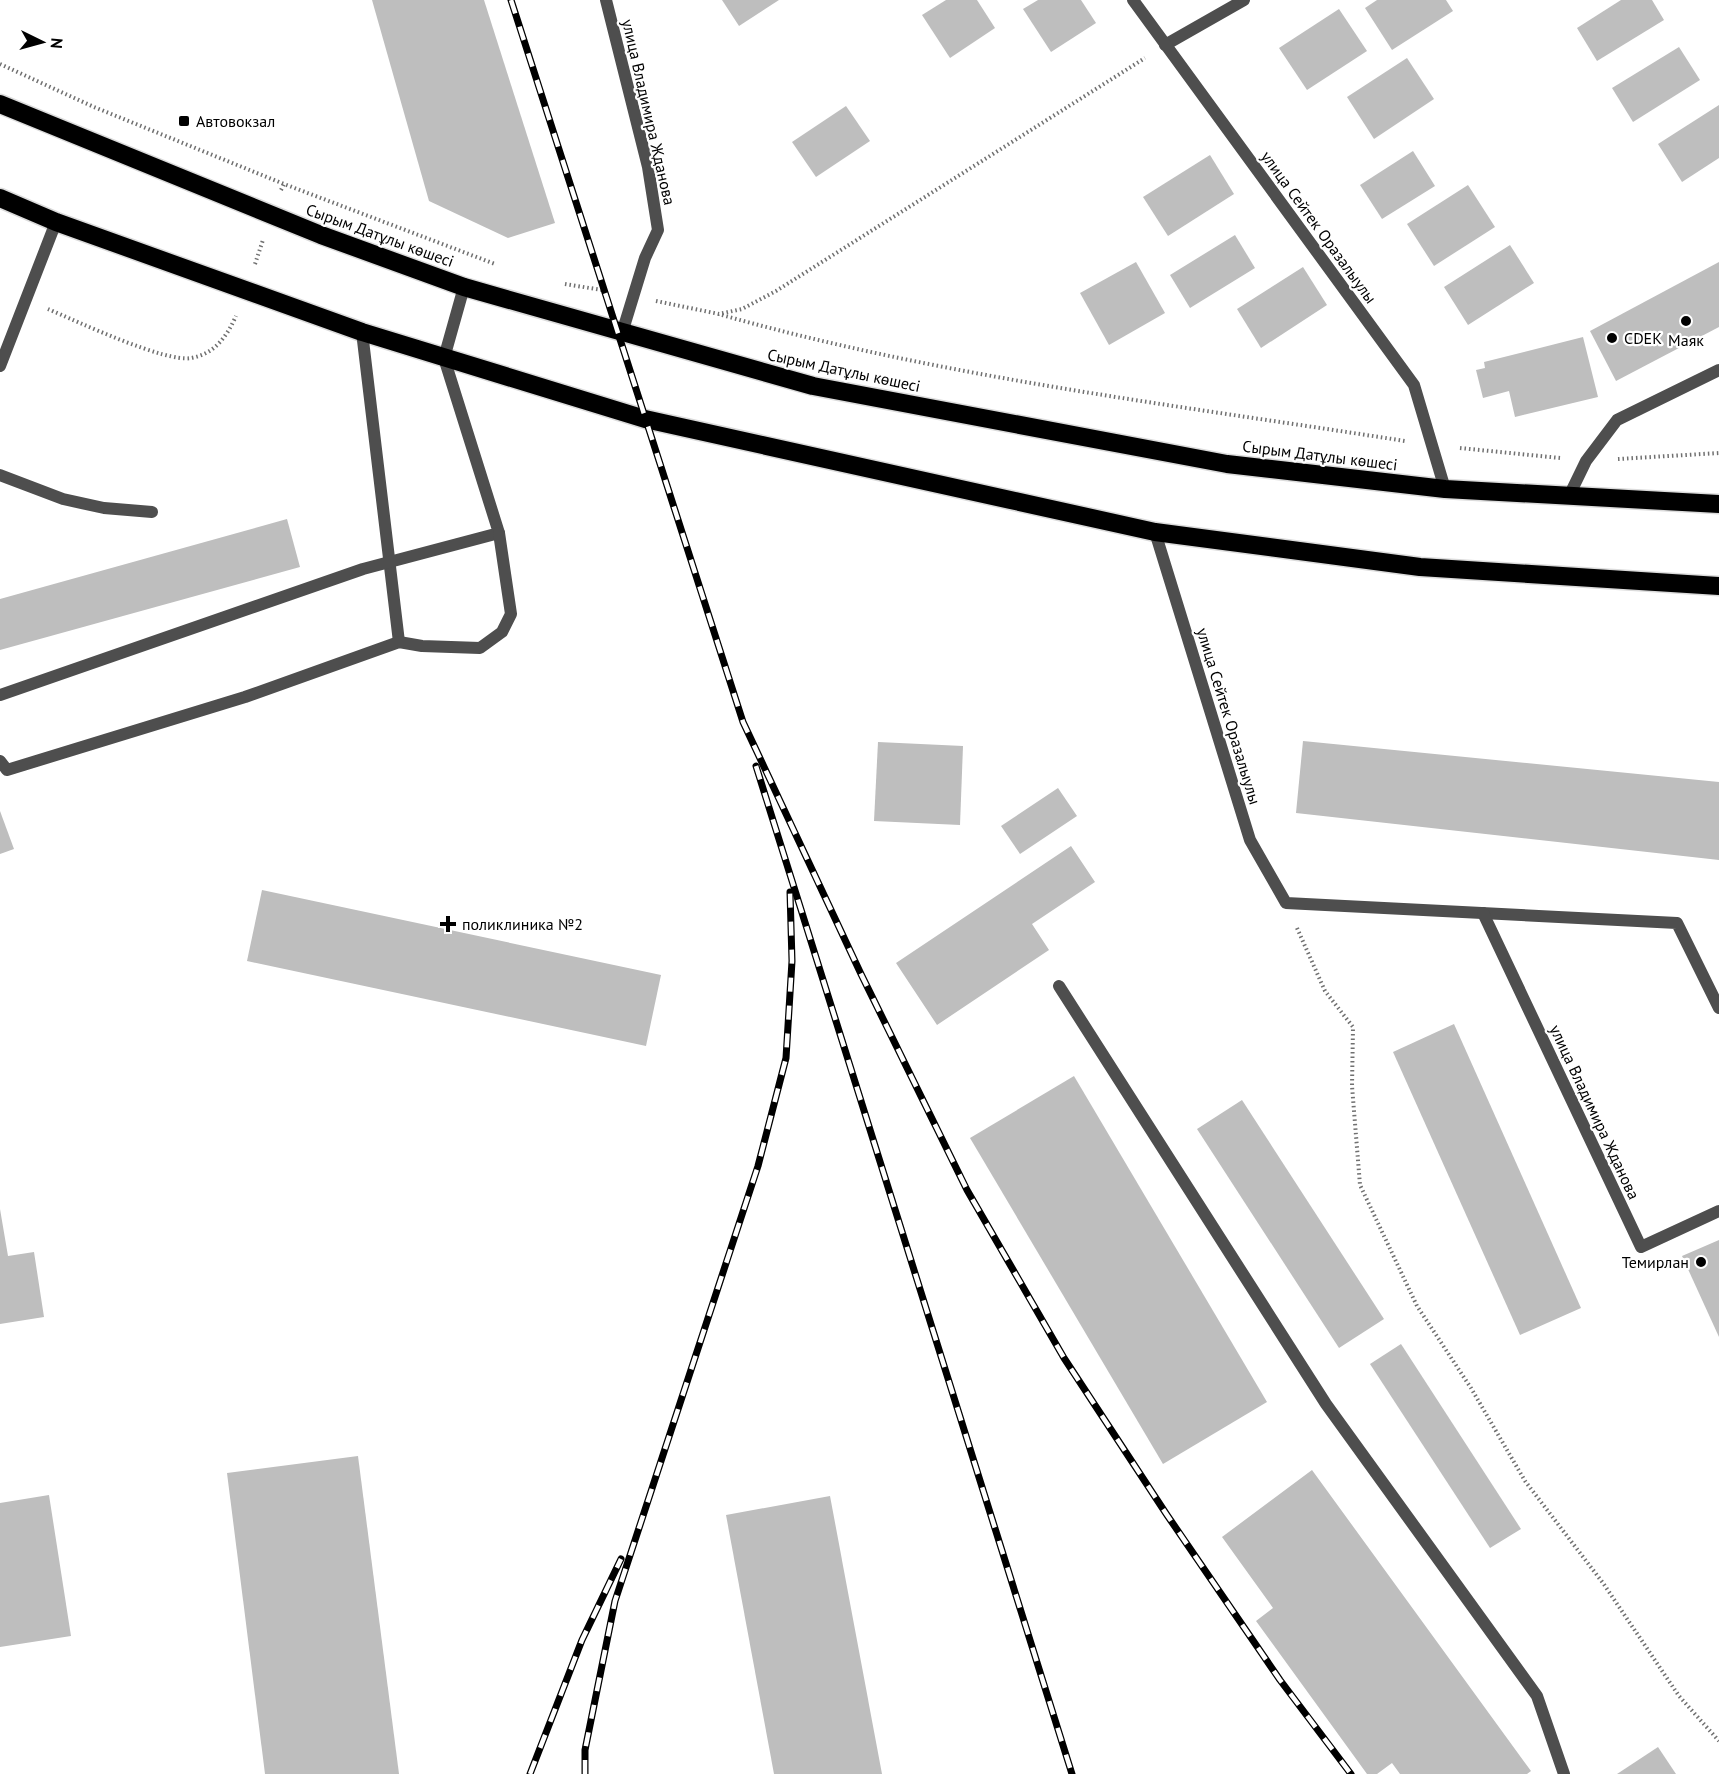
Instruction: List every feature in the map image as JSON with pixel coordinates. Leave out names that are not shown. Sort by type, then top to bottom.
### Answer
[{"type":"highway","name":"Сырым Датұлы көшесі","points":[[0,104],[270,214],[464,287],[825,389],[1227,464],[1445,489],[1719,504]]},
{"type":"highway","points":[[0,198],[56,222],[362,332],[645,419],[1155,532],[1420,567],[1719,586],[1719,580]]},
{"type":"street","name":"улица Владимира Жданова","points":[[606,0],[648,167],[658,230],[633,296],[622,333]]},
{"type":"street","name":"улица Сейтек Оразалыулы","points":[[1133,0],[1414,385],[1445,489]]},
{"type":"street","points":[[1165,45],[1244,0]]},
{"type":"street","points":[[0,366],[56,222]]},
{"type":"street","points":[[0,761],[7,770],[245,697],[399,642],[422,646],[480,648],[502,632],[511,614],[499,533],[444,358],[464,287]]},
{"type":"street","points":[[362,332],[399,642]]},
{"type":"street","points":[[1569,496],[1586,461],[1617,420],[1719,370]]},
{"type":"street","points":[[0,475],[63,499],[104,508],[152,512]]},
{"type":"street","name":"улица Сейтек Оразалыулы","points":[[1155,532],[1250,840],[1286,903]]},
{"type":"street","points":[[0,695],[388,562],[499,533]]},
{"type":"street","points":[[1286,903],[1677,923],[1719,1008]]},
{"type":"street","name":"улица Владимира Жданова","points":[[1483,913],[1641,1247],[1719,1211]]},
{"type":"street","points":[[1059,986],[1326,1404],[1537,1695],[1564,1774]]},
{"type":"path","points":[[719,314],[742,309],[776,291],[1165,45]]},
{"type":"path","points":[[0,64],[94,107],[284,184],[502,266]]},
{"type":"path","points":[[25,300],[152,351],[189,359],[208,353],[227,335],[246,290],[270,214],[284,184]]},
{"type":"path","points":[[556,282],[719,314],[799,336],[948,369],[1432,445]]},
{"type":"path","points":[[1286,903],[1325,992],[1353,1027],[1352,1086],[1360,1185],[1417,1306],[1471,1388],[1525,1481],[1603,1583],[1679,1696],[1719,1741]]},
{"type":"building","points":[[372,0],[484,0],[555,223],[508,238],[429,201]]},
{"type":"building","points":[[722,0],[779,0],[739,26]]},
{"type":"building","points":[[946,0],[977,0],[995,28],[950,58],[922,15]]},
{"type":"building","points":[[1038,0],[1081,0],[1096,23],[1051,52],[1023,9]]},
{"type":"building","points":[[1377,0],[1446,0],[1453,11],[1392,50],[1365,8]]},
{"type":"building","points":[[1621,0],[1652,0],[1664,20],[1597,61],[1577,28]]},
{"type":"building","points":[[1339,9],[1367,51],[1307,90],[1279,48]]},
{"type":"building","points":[[1679,47],[1700,80],[1633,122],[1612,88]]},
{"type":"building","points":[[1407,58],[1434,99],[1374,139],[1347,97]]},
{"type":"building","points":[[1719,105],[1719,158],[1682,182],[1658,144]]},
{"type":"building","points":[[846,106],[870,141],[816,177],[792,142]]},
{"type":"building","points":[[1413,151],[1435,186],[1382,219],[1360,185]]},
{"type":"building","points":[[1210,155],[1234,194],[1168,236],[1143,197]]},
{"type":"building","points":[[1468,185],[1495,227],[1434,266],[1407,224]]},
{"type":"building","points":[[1235,235],[1255,268],[1190,308],[1170,275]]},
{"type":"building","points":[[1510,245],[1534,283],[1468,325],[1444,287]]},
{"type":"building","points":[[1136,262],[1165,313],[1109,345],[1080,293]]},
{"type":"building","points":[[1719,262],[1719,327],[1616,381],[1590,331]]},
{"type":"building","points":[[1303,267],[1327,305],[1261,348],[1237,309]]},
{"type":"building","points":[[1583,337],[1598,397],[1515,417],[1509,391],[1483,398],[1476,370],[1485,368],[1484,362]]},
{"type":"building","points":[[287,519],[300,567],[0,650],[0,599]]},
{"type":"building","points":[[1303,741],[1719,782],[1719,860],[1296,813]]},
{"type":"building","points":[[878,742],[963,746],[960,825],[874,821]]},
{"type":"building","points":[[1058,788],[1077,816],[1020,854],[1001,826]]},
{"type":"building","points":[[0,811],[14,849],[0,854]]},
{"type":"building","points":[[1071,846],[1095,882],[1032,924],[1049,950],[937,1025],[896,963]]},
{"type":"building","points":[[262,890],[661,975],[646,1046],[247,961]]},
{"type":"building","points":[[1454,1024],[1581,1308],[1520,1335],[1393,1052]]},
{"type":"building","points":[[1074,1076],[1267,1402],[1163,1464],[970,1138]]},
{"type":"building","points":[[1242,1100],[1384,1319],[1339,1348],[1197,1129]]},
{"type":"building","points":[[0,1209],[8,1256],[34,1252],[44,1317],[0,1324]]},
{"type":"building","points":[[1719,1240],[1719,1337],[1682,1256]]},
{"type":"building","points":[[1401,1344],[1521,1529],[1490,1548],[1370,1364]]},
{"type":"building","points":[[358,1456],[399,1774],[265,1774],[227,1473]]},
{"type":"building","points":[[1312,1470],[1531,1771],[1527,1774],[1400,1774],[1392,1763],[1377,1774],[1367,1774],[1256,1621],[1273,1608],[1222,1537]]},
{"type":"building","points":[[49,1495],[71,1636],[0,1647],[0,1503]]},
{"type":"building","points":[[830,1496],[882,1774],[774,1774],[726,1515]]},
{"type":"building","points":[[1658,1747],[1676,1774],[1617,1774]]},
{"type":"railway","points":[[511,0],[743,722],[861,974],[967,1190],[1064,1358],[1167,1515],[1280,1680],[1351,1774]]},
{"type":"railway","points":[[756,766],[1072,1774]]},
{"type":"railway","points":[[585,1774],[585,1750],[615,1601],[758,1166],[786,1058],[792,961],[790,892]]},
{"type":"railway","points":[[530,1774],[582,1640],[621,1559]]},
{"type":"place","name":"Автовокзал","points":[[184,121]]},
{"type":"place","name":"Маяк","points":[[1686,321]]},
{"type":"place","name":"CDEK","points":[[1612,338]]},
{"type":"place","name":"поликлиника №2","points":[[448,924]]},
{"type":"place","name":"Темирлан","points":[[1701,1262]]}]
